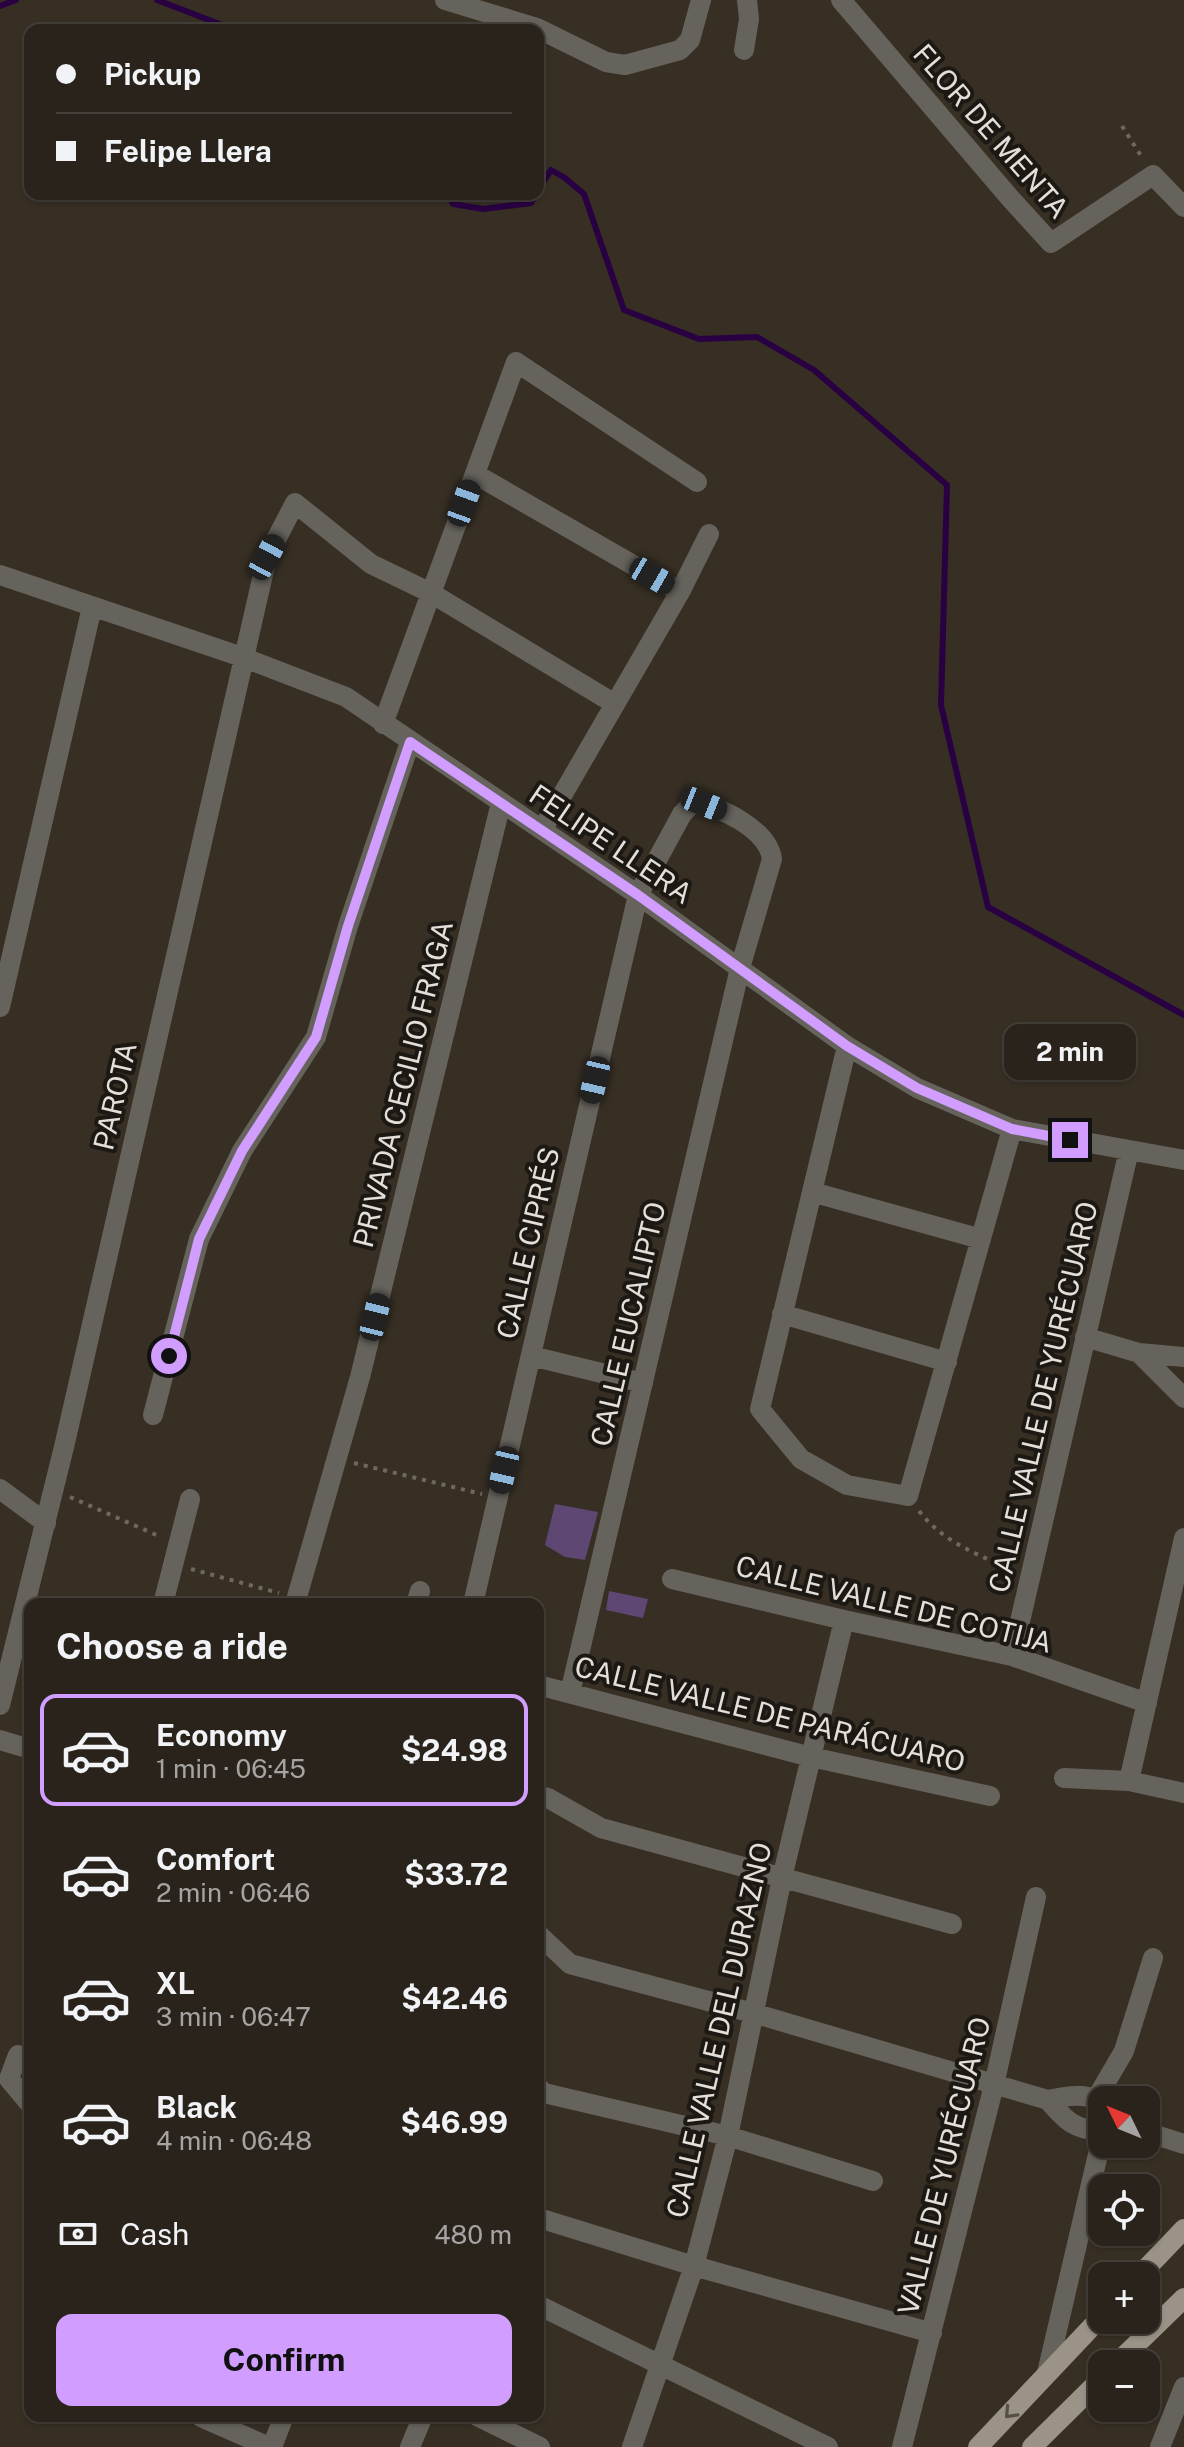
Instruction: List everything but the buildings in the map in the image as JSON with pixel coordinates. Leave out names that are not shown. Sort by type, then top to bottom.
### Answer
[{"type":"main road","points":[[1152,2262],[1184,2229]]},
{"type":"main road","points":[[1130,2350],[1184,2298]]},
{"type":"main road","points":[[978,2447],[1088,2331]]},
{"type":"main road","points":[[1032,2447],[1088,2392]]},
{"type":"street","points":[[445,0],[524,24]]},
{"type":"street","points":[[544,31],[606,62],[625,65],[680,50],[690,40],[701,0]]},
{"type":"street","points":[[744,50],[749,19],[747,0]]},
{"type":"street","name":"FLOR DE MENTA","points":[[841,0],[1051,243],[1153,175]]},
{"type":"street","points":[[1153,175],[1184,207]]},
{"type":"street","points":[[383,724],[516,362],[697,482]]},
{"type":"street","points":[[475,474],[680,592]]},
{"type":"street","name":"PAROTA","points":[[27,1598],[267,557],[295,503],[371,564],[431,593]]},
{"type":"street","points":[[542,830],[680,592],[709,534]]},
{"type":"street","name":"FELIPE LLERA","points":[[0,575],[242,657],[346,697],[638,895],[847,1046],[917,1088],[1012,1129],[1184,1160]]},
{"type":"street","points":[[431,593],[615,704]]},
{"type":"street","points":[[0,1007],[92,607]]},
{"type":"street","points":[[153,1415],[199,1239],[242,1151],[316,1037],[348,926],[410,742]]},
{"type":"street","name":"PRIVADA CECILIO FRAGA","points":[[297,1598],[360,1377],[501,803]]},
{"type":"street","name":"CALLE CIPRÉS","points":[[474,1598],[638,895],[682,814],[692,804],[704,804],[739,818],[771,849],[772,859],[740,968]]},
{"type":"street","name":"CALLE EUCALIPTO","points":[[570,1693],[740,968]]},
{"type":"street","points":[[847,1046],[760,1409],[801,1459],[847,1485],[908,1496],[1012,1129]]},
{"type":"street","name":"CALLE VALLE DE YURÉCUARO","points":[[1012,1656],[1129,1150]]},
{"type":"street","points":[[812,1192],[981,1239]]},
{"type":"street","points":[[782,1314],[947,1362]]},
{"type":"street","points":[[1085,1337],[1139,1353],[1184,1357]]},
{"type":"street","points":[[1139,1353],[1184,1398]]},
{"type":"street","points":[[531,1356],[643,1383]]},
{"type":"street","points":[[0,1489],[46,1523]]},
{"type":"street","points":[[165,1598],[190,1499]]},
{"type":"street","points":[[1129,1781],[1184,1538]]},
{"type":"street","name":"CALLE VALLE DE COTIJA","points":[[672,1579],[1012,1656],[1147,1703]]},
{"type":"street","name":"PAROTA","points":[[0,1705],[24,1610]]},
{"type":"street","name":"CALLE VALLE DEL DURAZNO","points":[[632,2447],[694,2266],[728,2136],[782,1878],[844,1620]]},
{"type":"street","name":"CALLE VALLE DE PARÁCUARO","points":[[544,1686],[811,1757],[990,1796]]},
{"type":"street","points":[[0,1740],[24,1747]]},
{"type":"street","points":[[1064,1778],[1129,1781],[1184,1793]]},
{"type":"street","points":[[544,1798],[601,1828],[952,1924]]},
{"type":"street","name":"VALLE DE YURÉCUARO","points":[[902,2447],[994,2085],[1036,1897]]},
{"type":"street","points":[[544,1940],[570,1964],[753,2013],[1048,2100],[1071,2095],[1088,2099]]},
{"type":"street","points":[[1106,2086],[1124,2051],[1153,1958]]},
{"type":"street","points":[[16,2053],[9,2079],[24,2097]]},
{"type":"street","points":[[544,2093],[728,2136],[873,2181]]},
{"type":"street","points":[[1048,2100],[1063,2118],[1088,2130]]},
{"type":"street","points":[[1160,2136],[1184,2144]]},
{"type":"street","points":[[1047,2373],[1097,2158]]},
{"type":"street","points":[[544,2220],[694,2266],[932,2333]]},
{"type":"street","points":[[544,2308],[828,2447]]},
{"type":"street","points":[[1160,2447],[1184,2387]]},
{"type":"street","points":[[212,2422],[270,2447],[281,2422]]},
{"type":"street","points":[[410,2447],[420,2422]]},
{"type":"street","points":[[489,2422],[540,2447]]},
{"type":"path","points":[[1122,126],[1153,175]]},
{"type":"path","points":[[336,1458],[498,1498]]},
{"type":"path","points":[[54,1489],[176,1554],[288,1598]]},
{"type":"path","points":[[908,1496],[931,1526],[955,1545],[1030,1578]]},
{"type":"shaded area","points":[[555,1504],[598,1512],[585,1560],[565,1557],[545,1545]]},
{"type":"shaded area","points":[[609,1591],[648,1599],[643,1618],[606,1610]]},
{"type":"waterway","points":[[0,6],[16,0]]},
{"type":"waterway","points":[[157,0],[219,24]]},
{"type":"waterway","points":[[544,181],[551,170],[584,194],[624,310],[699,339],[757,337],[814,370],[947,485],[941,705],[988,907],[1184,1015]]},
{"type":"waterway","points":[[451,200],[453,204],[483,209],[531,203],[533,200]]},
{"type":"route","points":[[169,1356],[199,1239],[242,1151],[316,1037],[348,926],[410,742],[638,895],[847,1046],[917,1088],[1012,1129],[1070,1140]]}]
